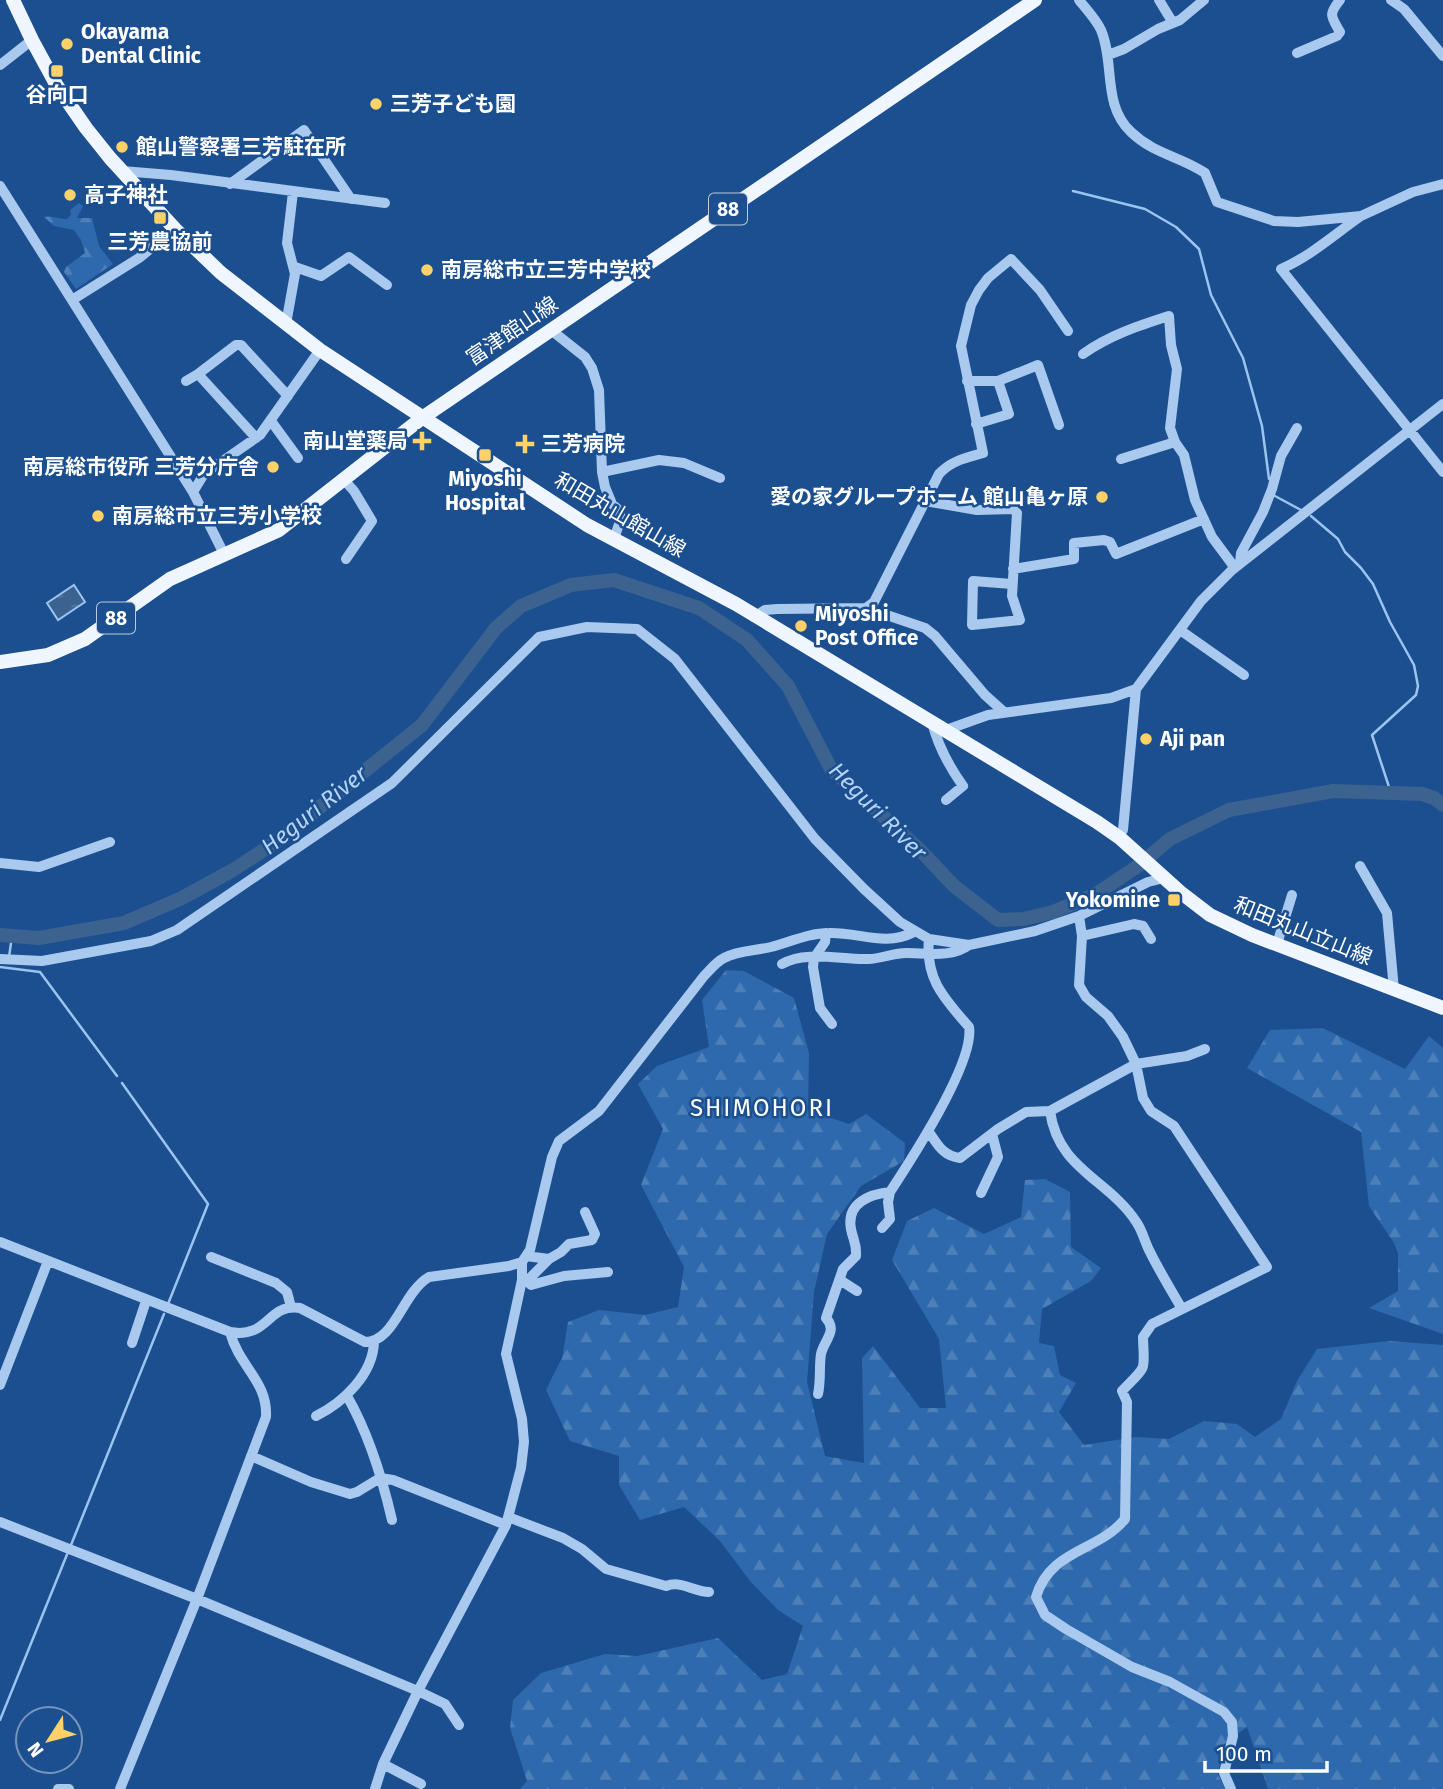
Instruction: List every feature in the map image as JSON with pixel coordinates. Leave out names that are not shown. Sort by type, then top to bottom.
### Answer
[{"type":"main road","name":"和田丸山館山線","points":[[13,0],[57,86],[80,120],[122,171],[175,229],[238,287],[320,350],[547,499],[946,730],[1118,836],[1161,876]]},
{"type":"main road","name":"富津館山線","points":[[0,662],[48,655],[85,639],[170,579],[279,530],[422,418],[1035,0]]},
{"type":"main road","name":"和田丸山立山線","points":[[1161,876],[1210,915],[1443,1008]]},
{"type":"street","points":[[1079,0],[1101,30],[1108,55],[1112,98],[1120,120],[1132,133],[1158,152],[1205,173],[1217,202],[1274,221],[1298,222],[1361,216]]},
{"type":"street","points":[[1159,0],[1173,23]]},
{"type":"street","points":[[1108,55],[1124,50],[1187,15],[1204,0]]},
{"type":"street","points":[[1297,53],[1337,36],[1340,32],[1331,12],[1340,0]]},
{"type":"street","points":[[1391,0],[1404,9],[1443,56]]},
{"type":"street","points":[[0,65],[32,40]]},
{"type":"street","points":[[230,184],[304,130],[351,199]]},
{"type":"street","points":[[122,171],[385,203]]},
{"type":"street","points":[[1443,184],[1413,192],[1361,216],[1311,254],[1282,269],[1443,472]]},
{"type":"street","points":[[0,186],[4,202],[72,300],[193,492],[224,554]]},
{"type":"street","points":[[286,324],[295,267],[287,243],[293,192]]},
{"type":"street","points":[[72,300],[139,258],[175,229]]},
{"type":"street","points":[[295,267],[321,276],[349,257],[387,285]]},
{"type":"street","points":[[866,608],[874,602],[939,474],[947,466],[983,453],[961,346],[971,304],[988,278],[1012,259],[1040,290],[1068,331]]},
{"type":"street","points":[[1083,354],[1102,340],[1169,316],[1171,345],[1177,369],[1170,428],[1184,455],[1195,500],[1204,519],[1213,537],[1237,565]]},
{"type":"street","points":[[551,330],[569,342],[592,368],[599,390],[602,472],[612,504],[620,510],[621,518],[614,539]]},
{"type":"street","points":[[186,381],[236,345],[241,345],[288,396]]},
{"type":"street","points":[[193,492],[202,476],[256,438],[271,421],[320,350]]},
{"type":"street","points":[[967,382],[998,381],[1038,365],[1059,425]]},
{"type":"street","points":[[198,374],[256,438]]},
{"type":"street","points":[[976,424],[1009,414],[998,381]]},
{"type":"street","points":[[1118,836],[1123,830],[1136,689],[1201,601],[1237,565],[1443,404]]},
{"type":"street","points":[[271,421],[299,458]]},
{"type":"street","points":[[1237,565],[1263,512],[1280,456],[1297,428]]},
{"type":"street","points":[[1121,459],[1175,442]]},
{"type":"street","points":[[602,472],[659,460],[684,463],[720,478]]},
{"type":"street","points":[[180,471],[187,469],[202,476]]},
{"type":"street","points":[[344,480],[372,521],[346,559]]},
{"type":"street","points":[[925,501],[977,510],[1013,509],[1017,513],[1012,596],[1020,620],[972,625],[973,581],[1012,584]]},
{"type":"street","points":[[1013,569],[1074,559],[1074,543],[1110,542],[1116,554],[1204,519]]},
{"type":"street","points":[[754,617],[765,610],[866,608],[925,628],[935,636],[985,695],[1004,712]]},
{"type":"street","points":[[0,959],[43,961],[151,941],[177,930],[392,783],[539,638],[587,627],[637,629],[675,659],[815,839],[864,890],[914,932],[929,939],[969,945],[1035,931],[1079,916],[1161,876]]},
{"type":"street","points":[[1180,630],[1244,675]]},
{"type":"street","points":[[946,730],[988,715],[1111,698],[1136,689]]},
{"type":"street","points":[[932,722],[949,767],[963,786],[946,800]]},
{"type":"street","points":[[0,863],[39,867],[110,842]]},
{"type":"street","points":[[1360,866],[1387,913],[1394,990]]},
{"type":"street","points":[[1277,944],[1292,895]]},
{"type":"street","points":[[1079,916],[1082,936],[1079,985],[1086,997],[1108,1016],[1115,1027],[1136,1064],[1143,1098],[1151,1111],[1174,1126],[1267,1267],[1152,1324],[1143,1337],[1146,1362],[1144,1368],[1122,1391],[1126,1402],[1125,1518],[1116,1529],[1056,1564],[1039,1587],[1036,1597],[1045,1615],[1066,1629],[1132,1667],[1170,1682],[1224,1713],[1232,1722],[1233,1736],[1224,1773],[1231,1789]]},
{"type":"street","points":[[1082,936],[1134,924],[1143,926],[1151,939]]},
{"type":"street","points":[[375,1789],[383,1764],[418,1692],[507,1521],[521,1468],[524,1443],[522,1419],[506,1354],[524,1259],[530,1250],[552,1157],[559,1142],[599,1111],[704,976],[721,959],[737,952],[769,948],[826,933],[891,940],[914,932]]},
{"type":"street","points":[[826,933],[825,942],[814,958],[813,967],[820,1008],[832,1024]]},
{"type":"street","points":[[882,1227],[890,1219],[890,1192],[929,1132],[962,1063],[970,1035],[969,1027],[934,982],[928,953],[929,939]]},
{"type":"street","points":[[782,964],[790,959],[807,956],[871,960],[899,953],[960,952],[969,945]]},
{"type":"street","points":[[929,1132],[943,1152],[949,1157],[960,1158],[1026,1112],[1050,1111],[1136,1064],[1187,1056],[1205,1049]]},
{"type":"street","points":[[1050,1111],[1052,1129],[1057,1140],[1071,1160],[1127,1209],[1182,1309]]},
{"type":"street","points":[[982,1193],[998,1157],[992,1134]]},
{"type":"street","points":[[818,1394],[821,1354],[831,1332],[831,1323],[826,1318],[828,1310],[843,1269],[856,1256],[856,1241],[851,1233],[850,1220],[856,1208],[870,1194],[890,1192]]},
{"type":"street","points":[[585,1212],[595,1234],[592,1240],[569,1244],[527,1281],[531,1285],[564,1276],[608,1272]]},
{"type":"street","points":[[0,1242],[230,1332],[253,1332],[284,1308],[291,1307],[300,1308],[365,1342],[374,1342],[384,1336],[418,1283],[429,1277],[509,1266],[524,1259],[549,1259]]},
{"type":"street","points":[[211,1257],[275,1283],[287,1292],[291,1307]]},
{"type":"street","points":[[0,1385],[48,1261]]},
{"type":"street","points":[[840,1280],[857,1291]]},
{"type":"street","points":[[132,1343],[146,1301]]},
{"type":"street","points":[[120,1789],[197,1600],[266,1417],[267,1404],[263,1390],[233,1346],[230,1332]]},
{"type":"street","points":[[316,1416],[334,1407],[347,1396],[374,1355],[374,1342]]},
{"type":"street","points":[[347,1396],[360,1419],[392,1520]]},
{"type":"street","points":[[251,1456],[311,1482],[350,1494],[380,1478],[393,1480],[563,1538],[582,1549],[606,1569],[666,1586],[675,1583],[709,1592]]},
{"type":"street","points":[[0,1522],[418,1692],[445,1704],[459,1725]]},
{"type":"street","points":[[383,1764],[421,1784]]},
{"type":"street","points":[[58,1789],[69,1789]]},
{"type":"green space","points":[[79,203],[83,206],[77,218],[92,218],[99,246],[113,264],[76,289],[64,272],[66,267],[85,253],[81,240],[74,230],[54,226],[44,217],[67,219],[71,215],[70,210]]},
{"type":"green space","points":[[726,970],[744,971],[794,998],[809,1053],[808,1110],[849,1124],[866,1114],[905,1143],[904,1161],[861,1186],[827,1234],[814,1292],[807,1382],[825,1456],[864,1463],[862,1358],[873,1346],[920,1408],[946,1408],[939,1339],[892,1260],[907,1221],[934,1208],[984,1234],[1021,1217],[1025,1180],[1045,1179],[1070,1192],[1071,1247],[1101,1268],[1091,1281],[1042,1309],[1039,1343],[1054,1346],[1060,1375],[1076,1383],[1059,1412],[1084,1445],[1136,1437],[1169,1439],[1204,1421],[1237,1424],[1255,1437],[1281,1419],[1297,1381],[1317,1349],[1389,1341],[1443,1345],[1443,1789],[1268,1789],[1247,1727],[1223,1745],[1218,1775],[1226,1789],[520,1789],[527,1781],[510,1728],[513,1700],[541,1673],[605,1654],[637,1656],[718,1638],[762,1680],[787,1674],[803,1626],[778,1610],[750,1581],[720,1541],[684,1507],[640,1520],[619,1485],[619,1456],[570,1441],[546,1390],[562,1358],[568,1322],[599,1310],[645,1315],[678,1307],[684,1267],[641,1185],[663,1129],[638,1084],[657,1066],[709,1047],[702,1000]]},
{"type":"green space","points":[[1323,1028],[1405,1069],[1429,1036],[1443,1048],[1443,1334],[1369,1308],[1398,1291],[1398,1253],[1369,1206],[1361,1132],[1247,1068],[1270,1030]]},
{"type":"water","points":[[74,585],[85,602],[58,620],[47,603]]},
{"type":"waterway","points":[[1073,191],[1145,209],[1176,227],[1199,249],[1211,295],[1243,358],[1262,426],[1269,479]]},
{"type":"waterway","points":[[1275,496],[1301,510]]},
{"type":"waterway","points":[[1311,516],[1338,539],[1345,552],[1373,584],[1414,665],[1418,686],[1416,695],[1372,735],[1391,793]]},
{"type":"waterway","name":"Heguri River","points":[[0,935],[39,938],[124,923],[182,898],[233,870],[279,840],[422,725],[496,628],[521,606],[571,585],[614,580],[699,608],[747,640],[788,686],[831,769],[922,852],[954,886],[998,920],[1024,919],[1053,912],[1096,894],[1138,866],[1170,839],[1229,810],[1333,791],[1422,794],[1443,805]]},
{"type":"waterway","points":[[9,957],[12,936]]},
{"type":"waterway","points":[[0,967],[40,972],[117,1076]]},
{"type":"waterway","points":[[122,1083],[208,1204],[168,1304]]},
{"type":"waterway","points":[[71,1545],[164,1314]]},
{"type":"waterway","points":[[0,1720],[68,1552]]},
{"type":"place","name":"Okayama Dental Clinic","points":[[67,44]]},
{"type":"place","name":"谷向口","points":[[57,71]]},
{"type":"place","name":"三芳子ども園","points":[[376,104]]},
{"type":"place","name":"館山警察署三芳駐在所","points":[[122,147]]},
{"type":"place","name":"高子神社","points":[[70,195]]},
{"type":"place","name":"三芳農協前","points":[[160,218]]},
{"type":"place","name":"南房総市立三芳中学校","points":[[427,270]]},
{"type":"place","name":"南山堂薬局","points":[[422,441]]},
{"type":"place","name":"三芳病院","points":[[525,444]]},
{"type":"place","name":"Miyoshi Hospital","points":[[485,455]]},
{"type":"place","name":"南房総市役所 三芳分庁舎","points":[[273,467]]},
{"type":"place","name":"愛の家グループホーム 館山亀ヶ原","points":[[1102,497]]},
{"type":"place","name":"南房総市立三芳小学校","points":[[98,516]]},
{"type":"place","name":"Miyoshi Post Office","points":[[801,626]]},
{"type":"place","name":"Aji pan","points":[[1146,739]]},
{"type":"place","name":"Yokomine","points":[[1174,900]]},
{"type":"district","name":"SHIMOHORI","points":[[762,1108]]}]
